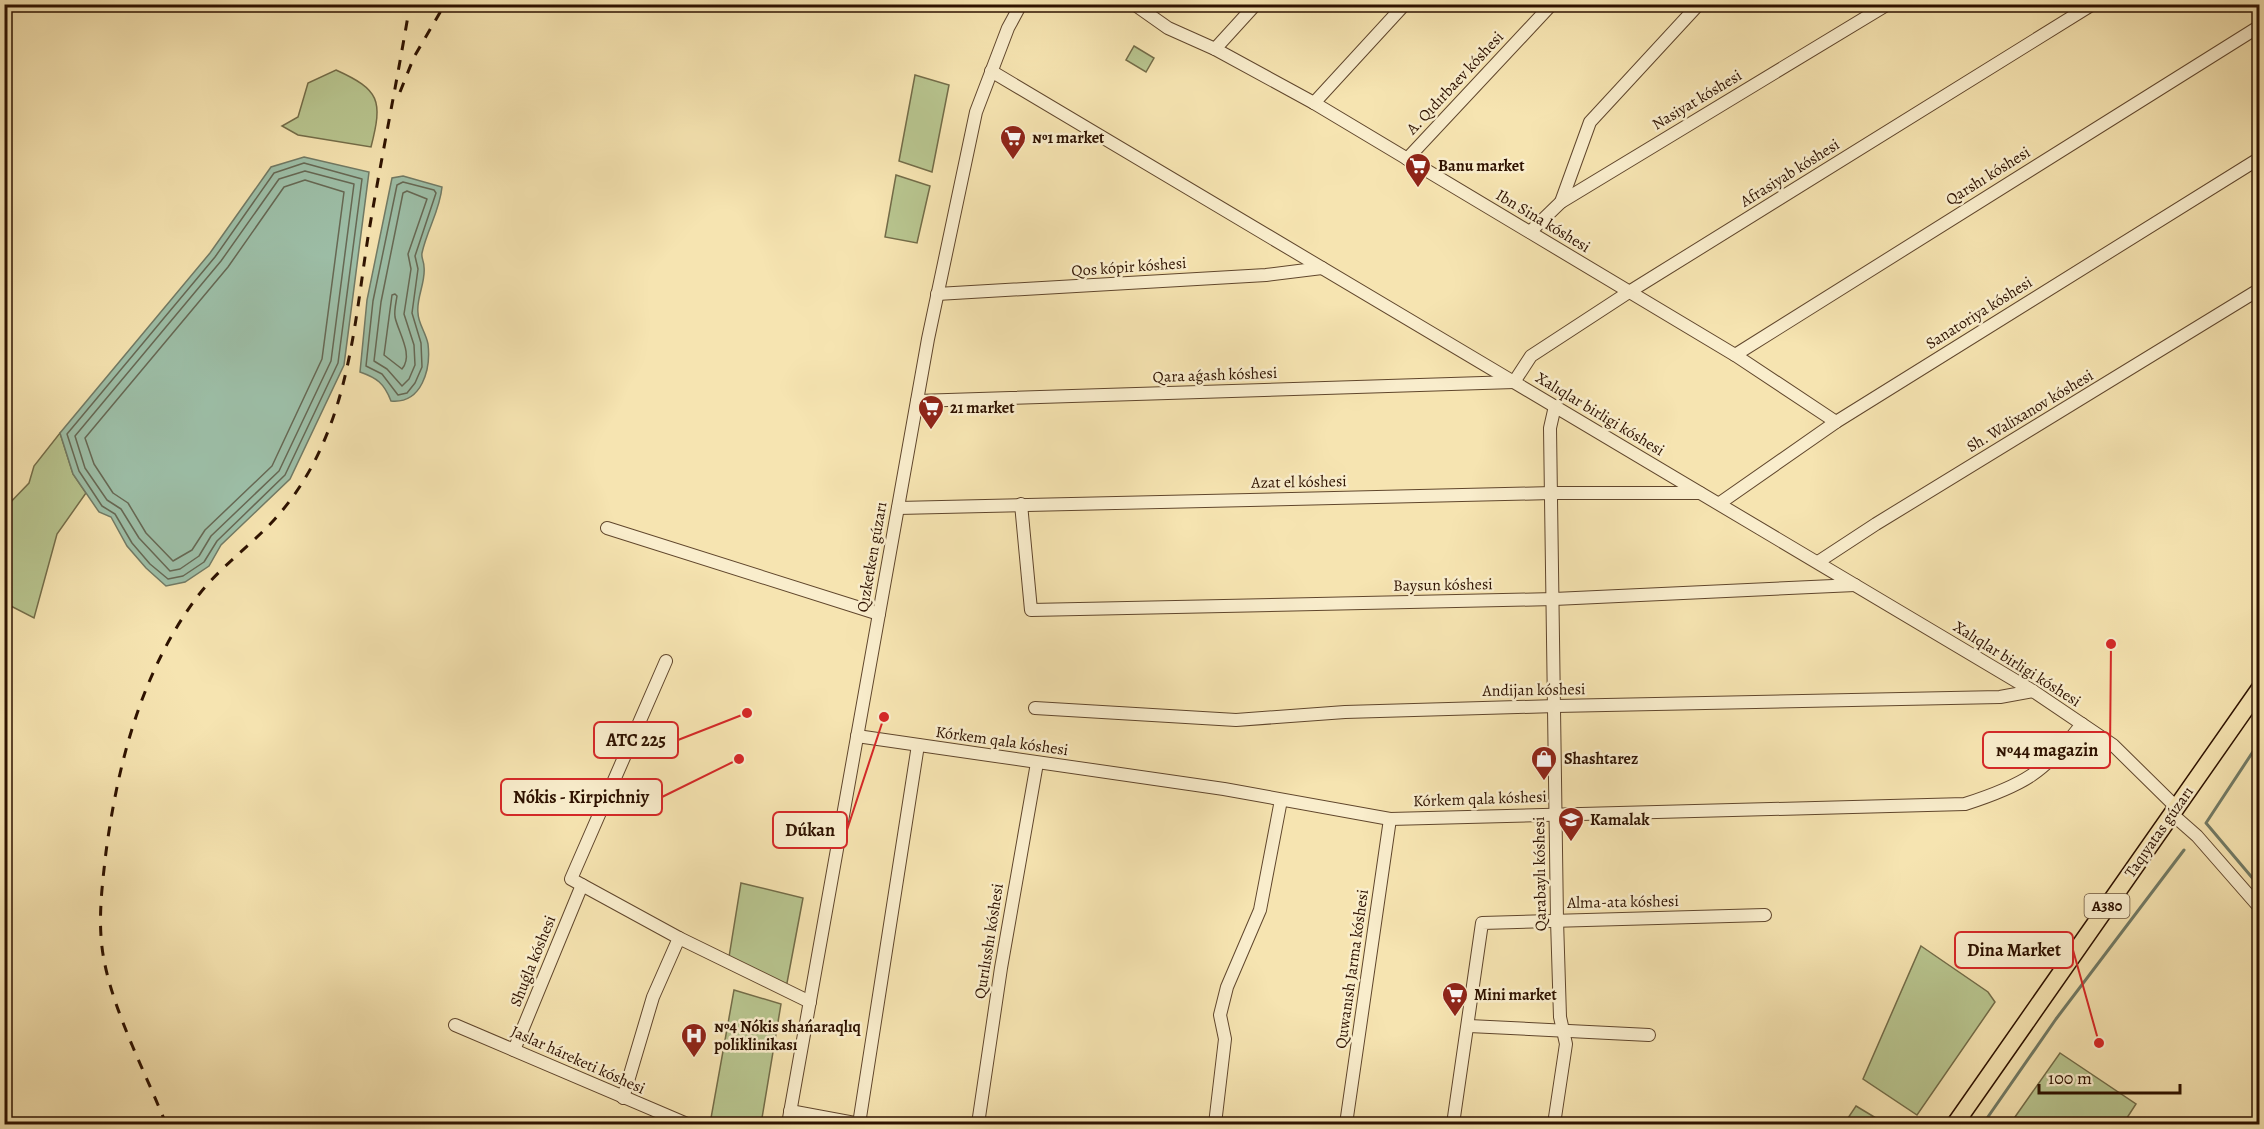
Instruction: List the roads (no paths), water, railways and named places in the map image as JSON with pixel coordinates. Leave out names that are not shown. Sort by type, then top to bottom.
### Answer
[{"type":"highway","name":"Taqıyatas gúzarı","points":[[1955,1125],[2259,688]]},
{"type":"street","name":"Qızketken gúzarı","points":[[788,1125],[937,294],[976,112],[1008,28],[1021,4]]},
{"type":"street","name":"Ibn Sina kóshesi","points":[[1134,4],[1168,28],[1215,49],[1314,103],[1735,355],[1836,422]]},
{"type":"street","points":[[1215,49],[1256,4]]},
{"type":"street","points":[[1314,103],[1405,4]]},
{"type":"street","name":"A. Qıdırbaev kóshesi","points":[[1407,159],[1552,4]]},
{"type":"street","points":[[1561,202],[1590,122],[1699,4]]},
{"type":"street","name":"Nasiyat kóshesi","points":[[1530,232],[1561,202],[1888,4]]},
{"type":"street","name":"Afrasiyab kóshesi","points":[[1514,382],[1531,357],[1629,292],[2093,4]]},
{"type":"street","name":"Qarshı kóshesi","points":[[1735,355],[2259,26]]},
{"type":"street","name":"Xalıqlar birligi kóshesi","points":[[991,70],[2033,691],[2113,745],[2174,810],[2259,908]]},
{"type":"street","name":"Sanatoriya kóshesi","points":[[1720,503],[1836,422],[2259,158]]},
{"type":"street","name":"Qos kópir kóshesi","points":[[937,294],[1266,275],[1322,268]]},
{"type":"street","name":"Sh. Walixanov kóshesi","points":[[1818,562],[2259,289]]},
{"type":"street","name":"Qara aǵash kóshesi","points":[[917,400],[1514,382]]},
{"type":"street","name":"Qarabaylı kóshesi","points":[[1554,1125],[1566,1044],[1560,1017],[1557,920],[1556,706],[1550,428],[1555,406]]},
{"type":"street","name":"Azat el kóshesi","points":[[898,508],[1552,493],[1702,493]]},
{"type":"street","name":"Baysun kóshesi","points":[[1021,504],[1031,610],[1554,599],[1856,585]]},
{"type":"street","points":[[607,528],[879,614]]},
{"type":"street","name":"Shuǵla kóshesi","points":[[514,1050],[576,882],[666,661]]},
{"type":"street","name":"Andijan kóshesi","points":[[1035,708],[1236,720],[1345,712],[2000,698],[2033,691]]},
{"type":"street","name":"Kórkem qala kóshesi","points":[[857,736],[1224,789],[1390,819],[1965,804],[2003,792],[2035,774],[2057,756],[2082,724]]},
{"type":"street","points":[[790,1111],[860,1124],[918,745]]},
{"type":"street","name":"Qurılısshı kóshesi","points":[[978,1125],[1001,968],[1036,763]]},
{"type":"street","points":[[1215,1125],[1225,1039],[1220,1015],[1227,987],[1260,910],[1281,800]]},
{"type":"street","name":"Quwanısh Jarma kóshesi","points":[[1346,1125],[1390,819]]},
{"type":"street","points":[[576,882],[679,938],[810,1002]]},
{"type":"street","name":"Alma-ata kóshesi","points":[[1469,1026],[1482,923],[1765,915]]},
{"type":"street","points":[[623,1098],[653,998],[679,938]]},
{"type":"street","name":"Jaslar háreketi kóshesi","points":[[455,1025],[687,1125]]},
{"type":"street","points":[[1453,1125],[1469,1026],[1649,1035]]},
{"type":"water","points":[[304,157],[369,172],[344,365],[290,479],[221,545],[209,566],[185,582],[166,586],[127,546],[111,517],[99,512],[73,474],[60,433],[210,253],[271,167]]},
{"type":"water","points":[[403,176],[442,187],[439,204],[422,255],[424,273],[418,302],[418,317],[428,344],[426,374],[417,391],[410,397],[391,401],[379,382],[360,372],[367,300],[392,178]]},
{"type":"waterway","points":[[2260,741],[2206,823],[2260,887]]},
{"type":"waterway","points":[[1983,1124],[2056,1019],[2184,850]]},
{"type":"railway","points":[[166,1124],[115,1001],[102,946],[103,879],[118,785],[135,718],[147,686],[178,626],[206,586],[288,504],[310,469],[331,425],[352,345],[373,208],[410,4]]},
{"type":"railway","points":[[400,92],[414,57],[445,4]]},
{"type":"place","name":"№1 market","points":[[1013,161]]},
{"type":"place","name":"Banu market","points":[[1418,189]]},
{"type":"place","name":"21 market","points":[[931,431]]},
{"type":"place","name":"№44 magazin","points":[[2111,644]]},
{"type":"place","name":"АТС 225","points":[[747,713]]},
{"type":"place","name":"Dúkan","points":[[884,717]]},
{"type":"place","name":"Nókis - Kirpichniy","points":[[739,759]]},
{"type":"place","name":"Shashtarez","points":[[1544,782]]},
{"type":"place","name":"Kamalak","points":[[1571,843]]},
{"type":"place","name":"Mini market","points":[[1455,1018]]},
{"type":"place","name":"Dina Market","points":[[2099,1043]]},
{"type":"place","name":"№4 Nókis shańaraqlıq poliklinikası","points":[[694,1059]]}]
